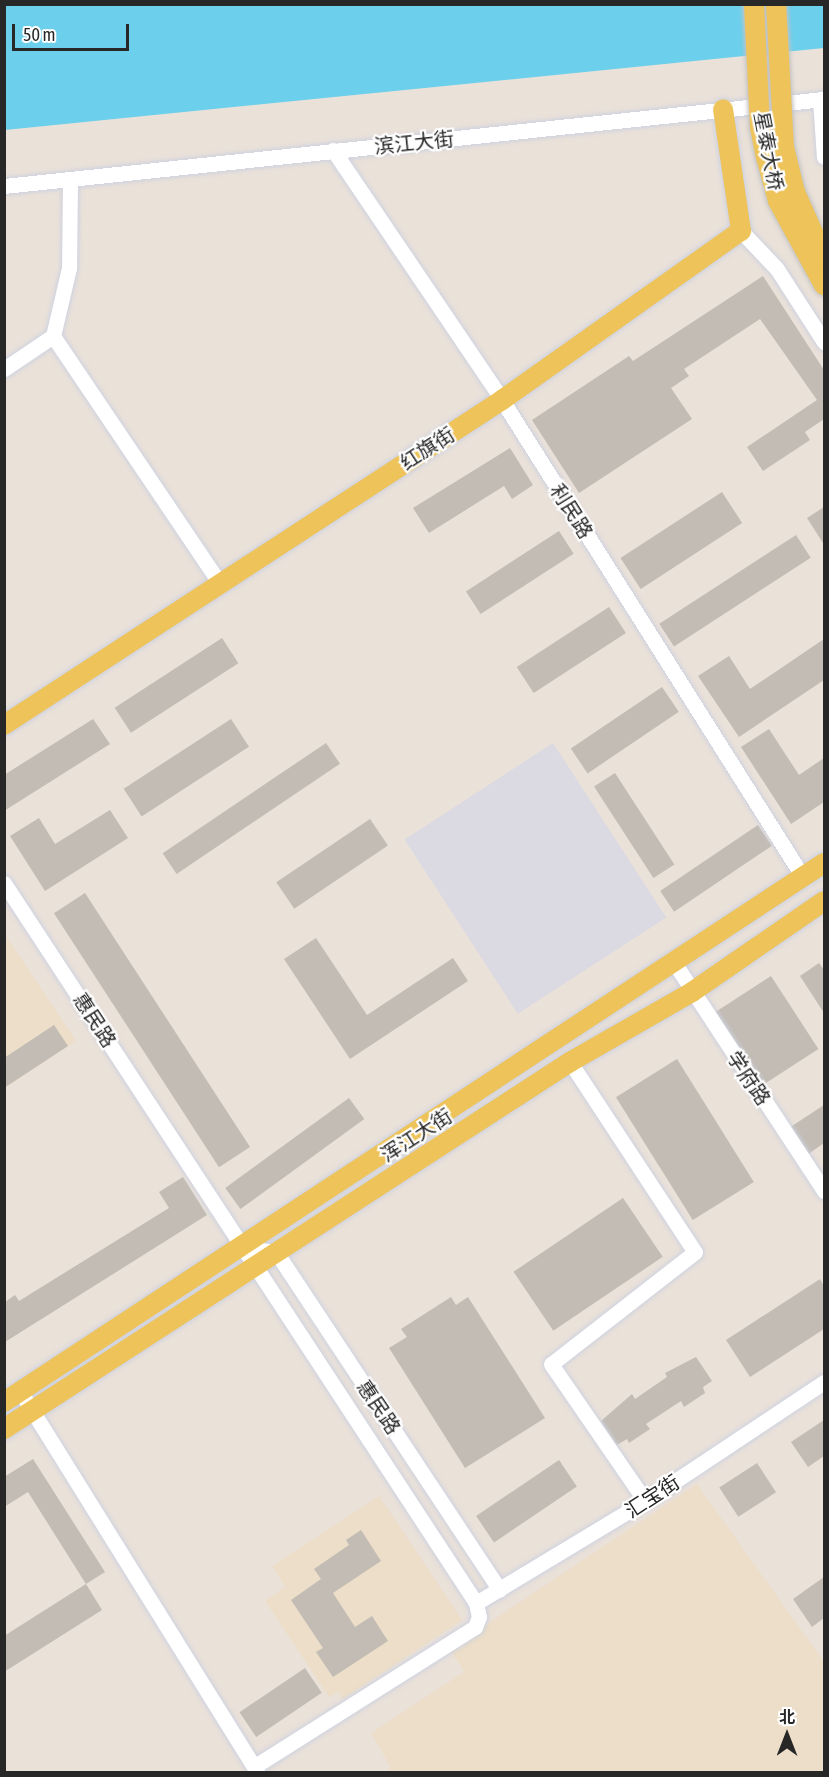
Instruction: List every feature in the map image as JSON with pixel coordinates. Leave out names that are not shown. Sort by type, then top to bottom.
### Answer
[{"type":"main road","name":"星泰大桥","points":[[754,4],[760,127],[766,157],[778,201],[825,285]]},
{"type":"main road","name":"星泰大桥","points":[[776,4],[784,147],[795,192],[825,257]]},
{"type":"main road","points":[[723,109],[741,231]]},
{"type":"main road","name":"红旗街","points":[[4,725],[502,400],[741,231]]},
{"type":"main road","name":"浑江大街","points":[[12,1396],[244,1248],[825,863]]},
{"type":"main road","name":"浑江大街","points":[[4,1429],[29,1410],[570,1062],[692,993],[825,900]]},
{"type":"street","name":"滨江大街","points":[[4,186],[822,99]]},
{"type":"street","points":[[822,99],[825,157]]},
{"type":"street","name":"利民路","points":[[333,150],[502,400],[804,877]]},
{"type":"street","points":[[4,369],[53,336],[69,268],[70,179]]},
{"type":"street","points":[[741,231],[777,268],[825,342]]},
{"type":"street","points":[[53,336],[220,584]]},
{"type":"street","name":"惠民路","points":[[4,883],[476,1603]]},
{"type":"street","name":"学府路","points":[[675,964],[692,993],[825,1191]]},
{"type":"street","points":[[570,1062],[695,1252],[551,1364],[645,1502]]},
{"type":"street","points":[[244,1248],[276,1252]]},
{"type":"street","name":"惠民路","points":[[276,1252],[500,1590]]},
{"type":"street","name":"汇宝街","points":[[476,1603],[645,1502],[825,1382]]},
{"type":"street","points":[[12,1396],[29,1410],[256,1769],[475,1627],[479,1617],[476,1603]]},
{"type":"shaded area","points":[[553,743],[666,917],[518,1014],[405,839]]},
{"type":"shaded area","points":[[4,933],[76,1041],[5,1088],[4,1088]]},
{"type":"shaded area","points":[[697,1484],[824,1662],[824,1772],[384,1772],[391,1768],[371,1733],[464,1672],[450,1649]]},
{"type":"shaded area","points":[[379,1496],[462,1620],[343,1699],[338,1692],[329,1697],[265,1601],[285,1587],[272,1566]]},
{"type":"water","points":[[5,5],[824,5],[824,48],[5,130]]},
{"type":"building","points":[[763,276],[824,370],[824,419],[805,432],[810,440],[763,471],[747,447],[817,400],[760,319],[684,369],[689,376],[671,388],[692,419],[579,493],[532,420],[629,356],[633,361]]},
{"type":"building","points":[[510,448],[533,485],[512,499],[504,486],[429,533],[413,508]]},
{"type":"building","points":[[722,492],[742,523],[641,589],[621,558]]},
{"type":"building","points":[[824,507],[824,542],[823,543],[807,518]]},
{"type":"building","points":[[559,531],[574,554],[481,614],[466,591]]},
{"type":"building","points":[[796,535],[811,558],[674,646],[659,624]]},
{"type":"building","points":[[609,607],[626,633],[534,693],[517,667]]},
{"type":"building","points":[[222,638],[238,663],[131,733],[115,708]]},
{"type":"building","points":[[824,639],[824,680],[739,737],[698,676],[729,656],[750,689]]},
{"type":"building","points":[[662,687],[679,712],[588,773],[571,749]]},
{"type":"building","points":[[93,719],[110,744],[4,811],[4,775]]},
{"type":"building","points":[[231,719],[249,747],[142,816],[124,789]]},
{"type":"building","points":[[769,729],[799,775],[824,758],[824,802],[791,824],[741,747]]},
{"type":"building","points":[[326,743],[340,764],[177,874],[163,853]]},
{"type":"building","points":[[615,773],[674,864],[653,878],[594,787]]},
{"type":"building","points":[[110,810],[128,838],[45,891],[10,836],[39,818],[55,844]]},
{"type":"building","points":[[370,819],[388,846],[294,909],[276,882]]},
{"type":"building","points":[[758,825],[772,846],[674,912],[660,891]]},
{"type":"building","points":[[85,893],[250,1147],[219,1167],[54,913]]},
{"type":"building","points":[[316,938],[367,1015],[453,958],[468,981],[350,1059],[284,959]]},
{"type":"building","points":[[819,963],[824,970],[824,1013],[800,976]]},
{"type":"building","points":[[771,976],[818,1049],[757,1089],[710,1016]]},
{"type":"building","points":[[54,1025],[68,1046],[4,1088],[4,1058]]},
{"type":"building","points":[[677,1059],[754,1182],[693,1220],[616,1097]]},
{"type":"building","points":[[349,1098],[364,1119],[241,1209],[225,1188]]},
{"type":"building","points":[[824,1105],[824,1143],[807,1155],[789,1128]]},
{"type":"building","points":[[183,1177],[207,1215],[5,1342],[5,1302],[15,1295],[19,1301],[169,1208],[159,1192]]},
{"type":"building","points":[[623,1198],[663,1257],[553,1331],[514,1272]]},
{"type":"building","points":[[820,1279],[824,1286],[824,1329],[750,1377],[726,1340]]},
{"type":"building","points":[[451,1297],[456,1305],[468,1297],[545,1418],[465,1468],[389,1348],[407,1337],[401,1329]]},
{"type":"building","points":[[696,1357],[712,1381],[703,1387],[705,1393],[684,1407],[681,1401],[646,1424],[650,1429],[629,1443],[627,1439],[617,1445],[601,1421],[632,1394],[635,1399],[667,1377],[665,1373]]},
{"type":"building","points":[[824,1420],[824,1456],[808,1467],[791,1442]]},
{"type":"building","points":[[33,1459],[105,1572],[86,1584],[28,1492],[4,1507],[4,1477]]},
{"type":"building","points":[[559,1460],[577,1487],[494,1542],[476,1516]]},
{"type":"building","points":[[757,1463],[776,1492],[738,1517],[719,1488]]},
{"type":"building","points":[[361,1530],[381,1561],[333,1593],[355,1627],[372,1616],[388,1641],[333,1677],[316,1652],[323,1648],[291,1600],[321,1579],[314,1569],[349,1545],[346,1540]]},
{"type":"building","points":[[824,1577],[824,1618],[812,1627],[793,1599]]},
{"type":"building","points":[[86,1584],[102,1610],[4,1672],[4,1636]]},
{"type":"building","points":[[305,1668],[322,1693],[256,1737],[240,1712]]}]
